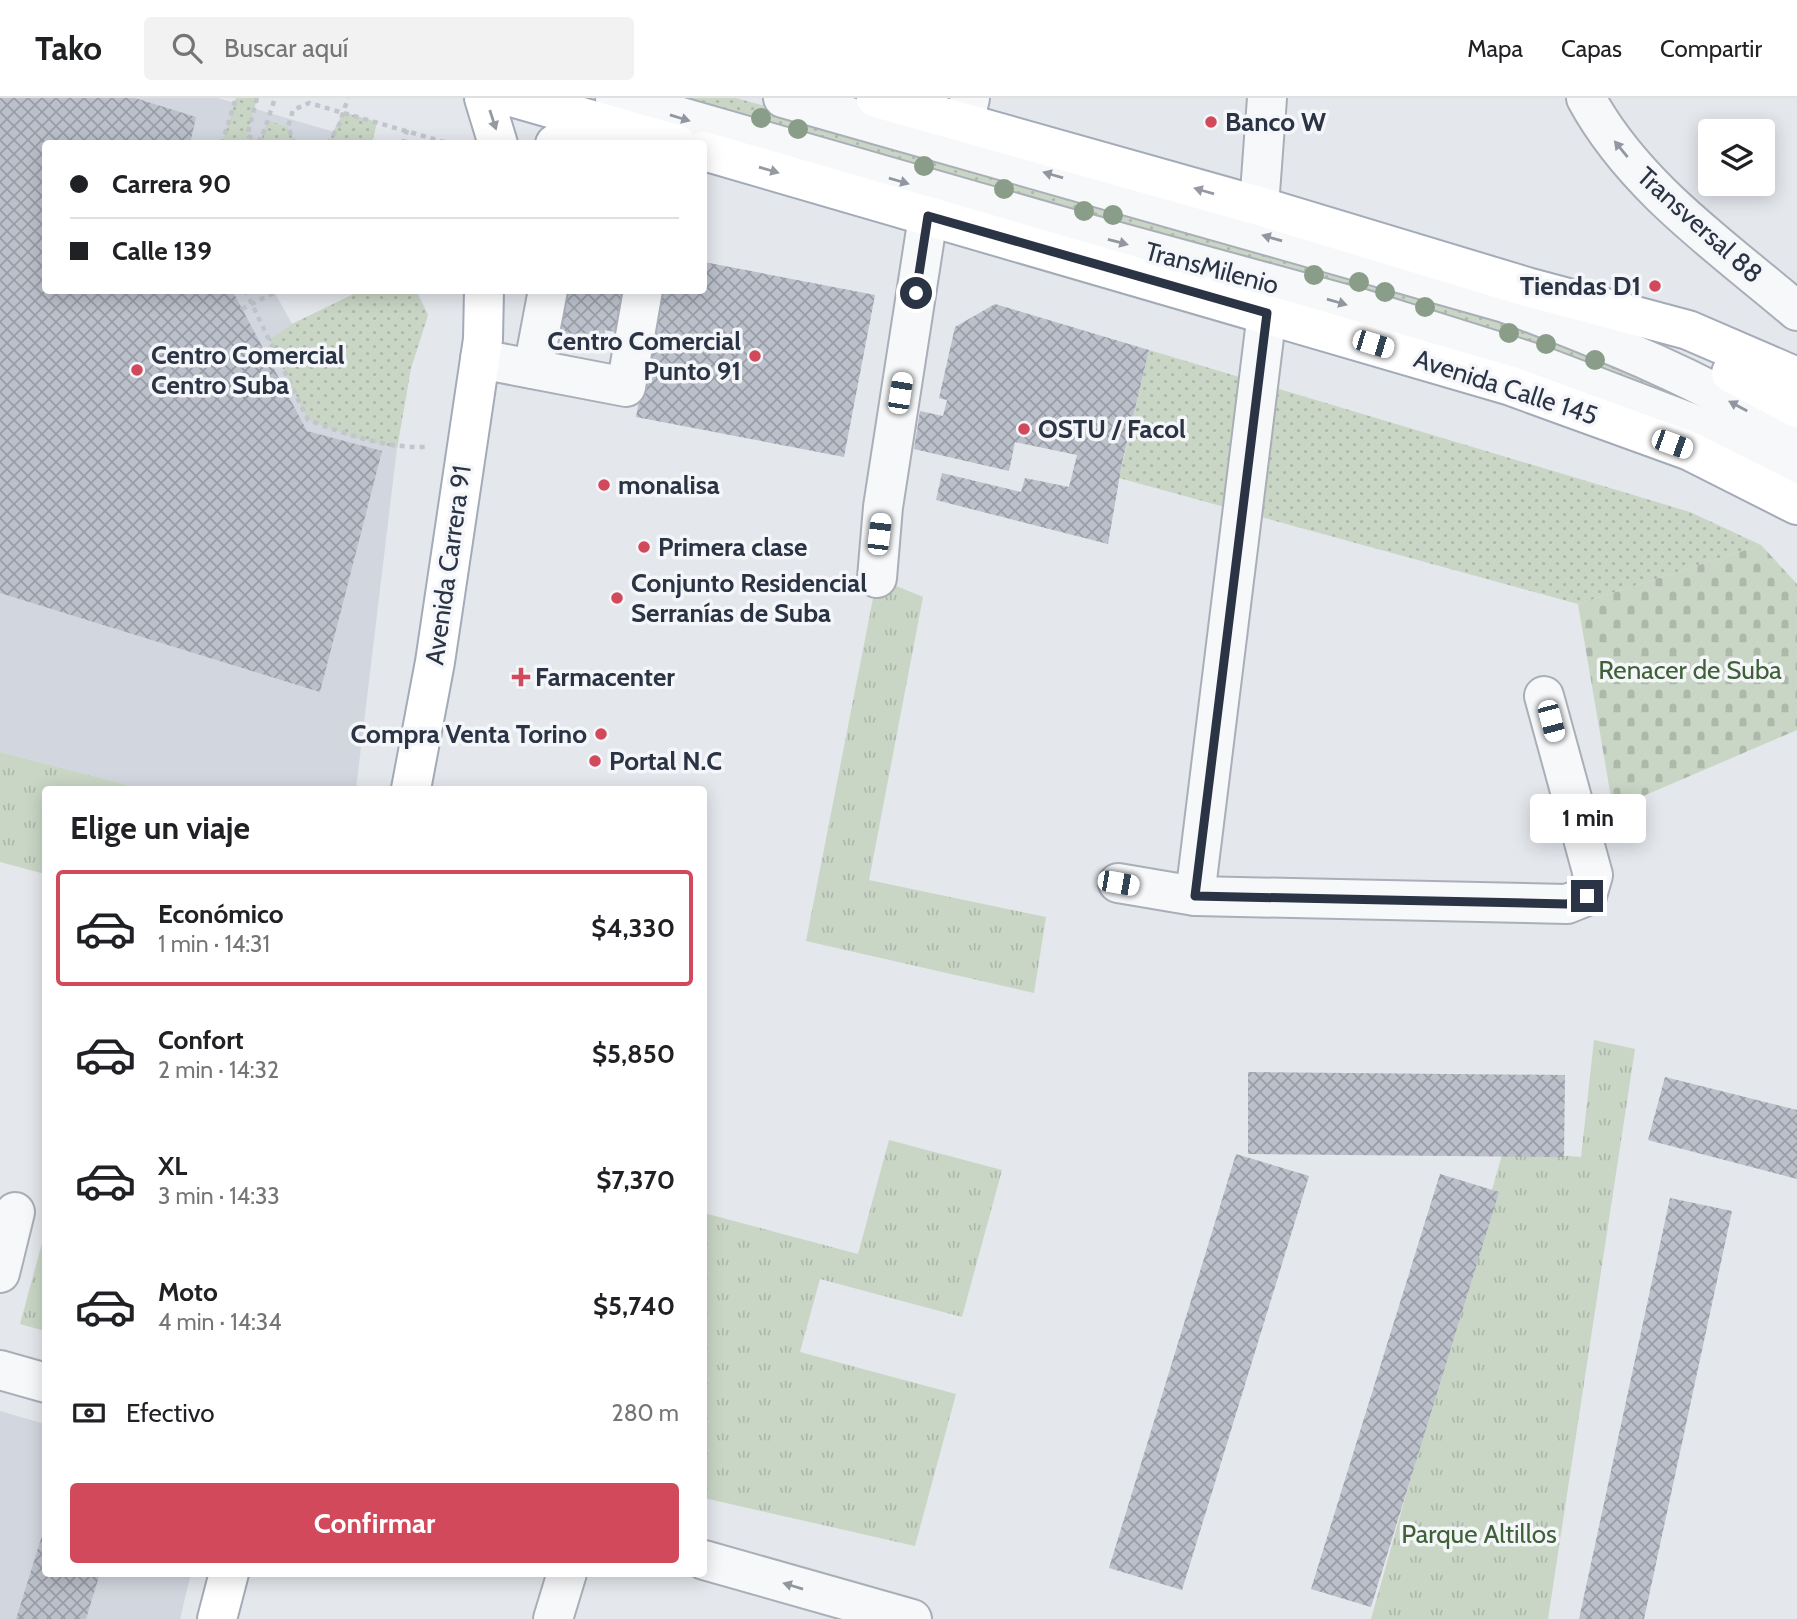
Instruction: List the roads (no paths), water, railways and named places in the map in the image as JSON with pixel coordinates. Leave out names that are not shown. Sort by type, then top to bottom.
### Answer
[{"type":"main road","points":[[484,98],[497,140]]},
{"type":"main road","points":[[515,98],[605,109],[668,140]]},
{"type":"main road","points":[[876,98],[967,111],[1259,206],[1527,287],[1688,330],[1797,377]]},
{"type":"main road","points":[[561,140],[605,109]]},
{"type":"main road","name":"Avenida Calle 145","points":[[707,152],[1267,313],[1508,386],[1690,450],[1797,505]]},
{"type":"main road","points":[[1527,287],[1710,363],[1797,408]]},
{"type":"main road","name":"Avenida Carrera 91","points":[[412,786],[435,662],[481,349],[484,294]]},
{"type":"main road","name":"Avenida Carrera 91","points":[[481,349],[498,294]]},
{"type":"main road","name":"Avenida Calle 145","points":[[1738,473],[1797,522]]},
{"type":"main road","points":[[217,1619],[228,1577]]},
{"type":"street","name":"TransMilenio","points":[[783,98],[1506,303],[1595,337],[1694,383],[1797,440]]},
{"type":"street","points":[[1259,206],[1268,98]]},
{"type":"street","name":"Transversal 88","points":[[1586,98],[1612,138],[1675,210],[1797,311]]},
{"type":"street","name":"TransMilenio","points":[[605,109],[771,145],[1363,309],[1524,360],[1715,432],[1797,474]]},
{"type":"street","points":[[877,578],[883,507],[928,216]]},
{"type":"street","points":[[533,369],[547,294]]},
{"type":"street","points":[[481,349],[533,369],[625,387],[642,294]]},
{"type":"street","points":[[1195,896],[1267,313]]},
{"type":"street","points":[[1118,883],[1195,896],[1567,904],[1587,896],[1592,874],[1544,696]]},
{"type":"street","points":[[0,1273],[15,1212]]},
{"type":"street","points":[[0,1370],[42,1383]]},
{"type":"street","points":[[707,1561],[855,1612],[912,1619]]},
{"type":"street","points":[[553,1619],[566,1577]]},
{"type":"place","name":"Banco W","points":[[1211,122]]},
{"type":"place","name":"Tiendas D1","points":[[1655,286]]},
{"type":"place","name":"Centro Comercial Punto 91","points":[[755,356]]},
{"type":"place","name":"Centro Comercial Centro Suba","points":[[137,370]]},
{"type":"place","name":"OSTU / Facol","points":[[1024,429]]},
{"type":"place","name":"monalisa","points":[[604,485]]},
{"type":"place","name":"Primera clase","points":[[644,547]]},
{"type":"place","name":"Conjunto Residencial Serranías de Suba","points":[[617,598]]},
{"type":"place","name":"Farmacenter","points":[[521,677]]},
{"type":"place","name":"Compra Venta Torino","points":[[601,734]]},
{"type":"place","name":"Portal N.C","points":[[595,761]]},
{"type":"park label","name":"Renacer de Suba","points":[[1690,670]]},
{"type":"park label","name":"Parque Altillos","points":[[1479,1534]]}]
